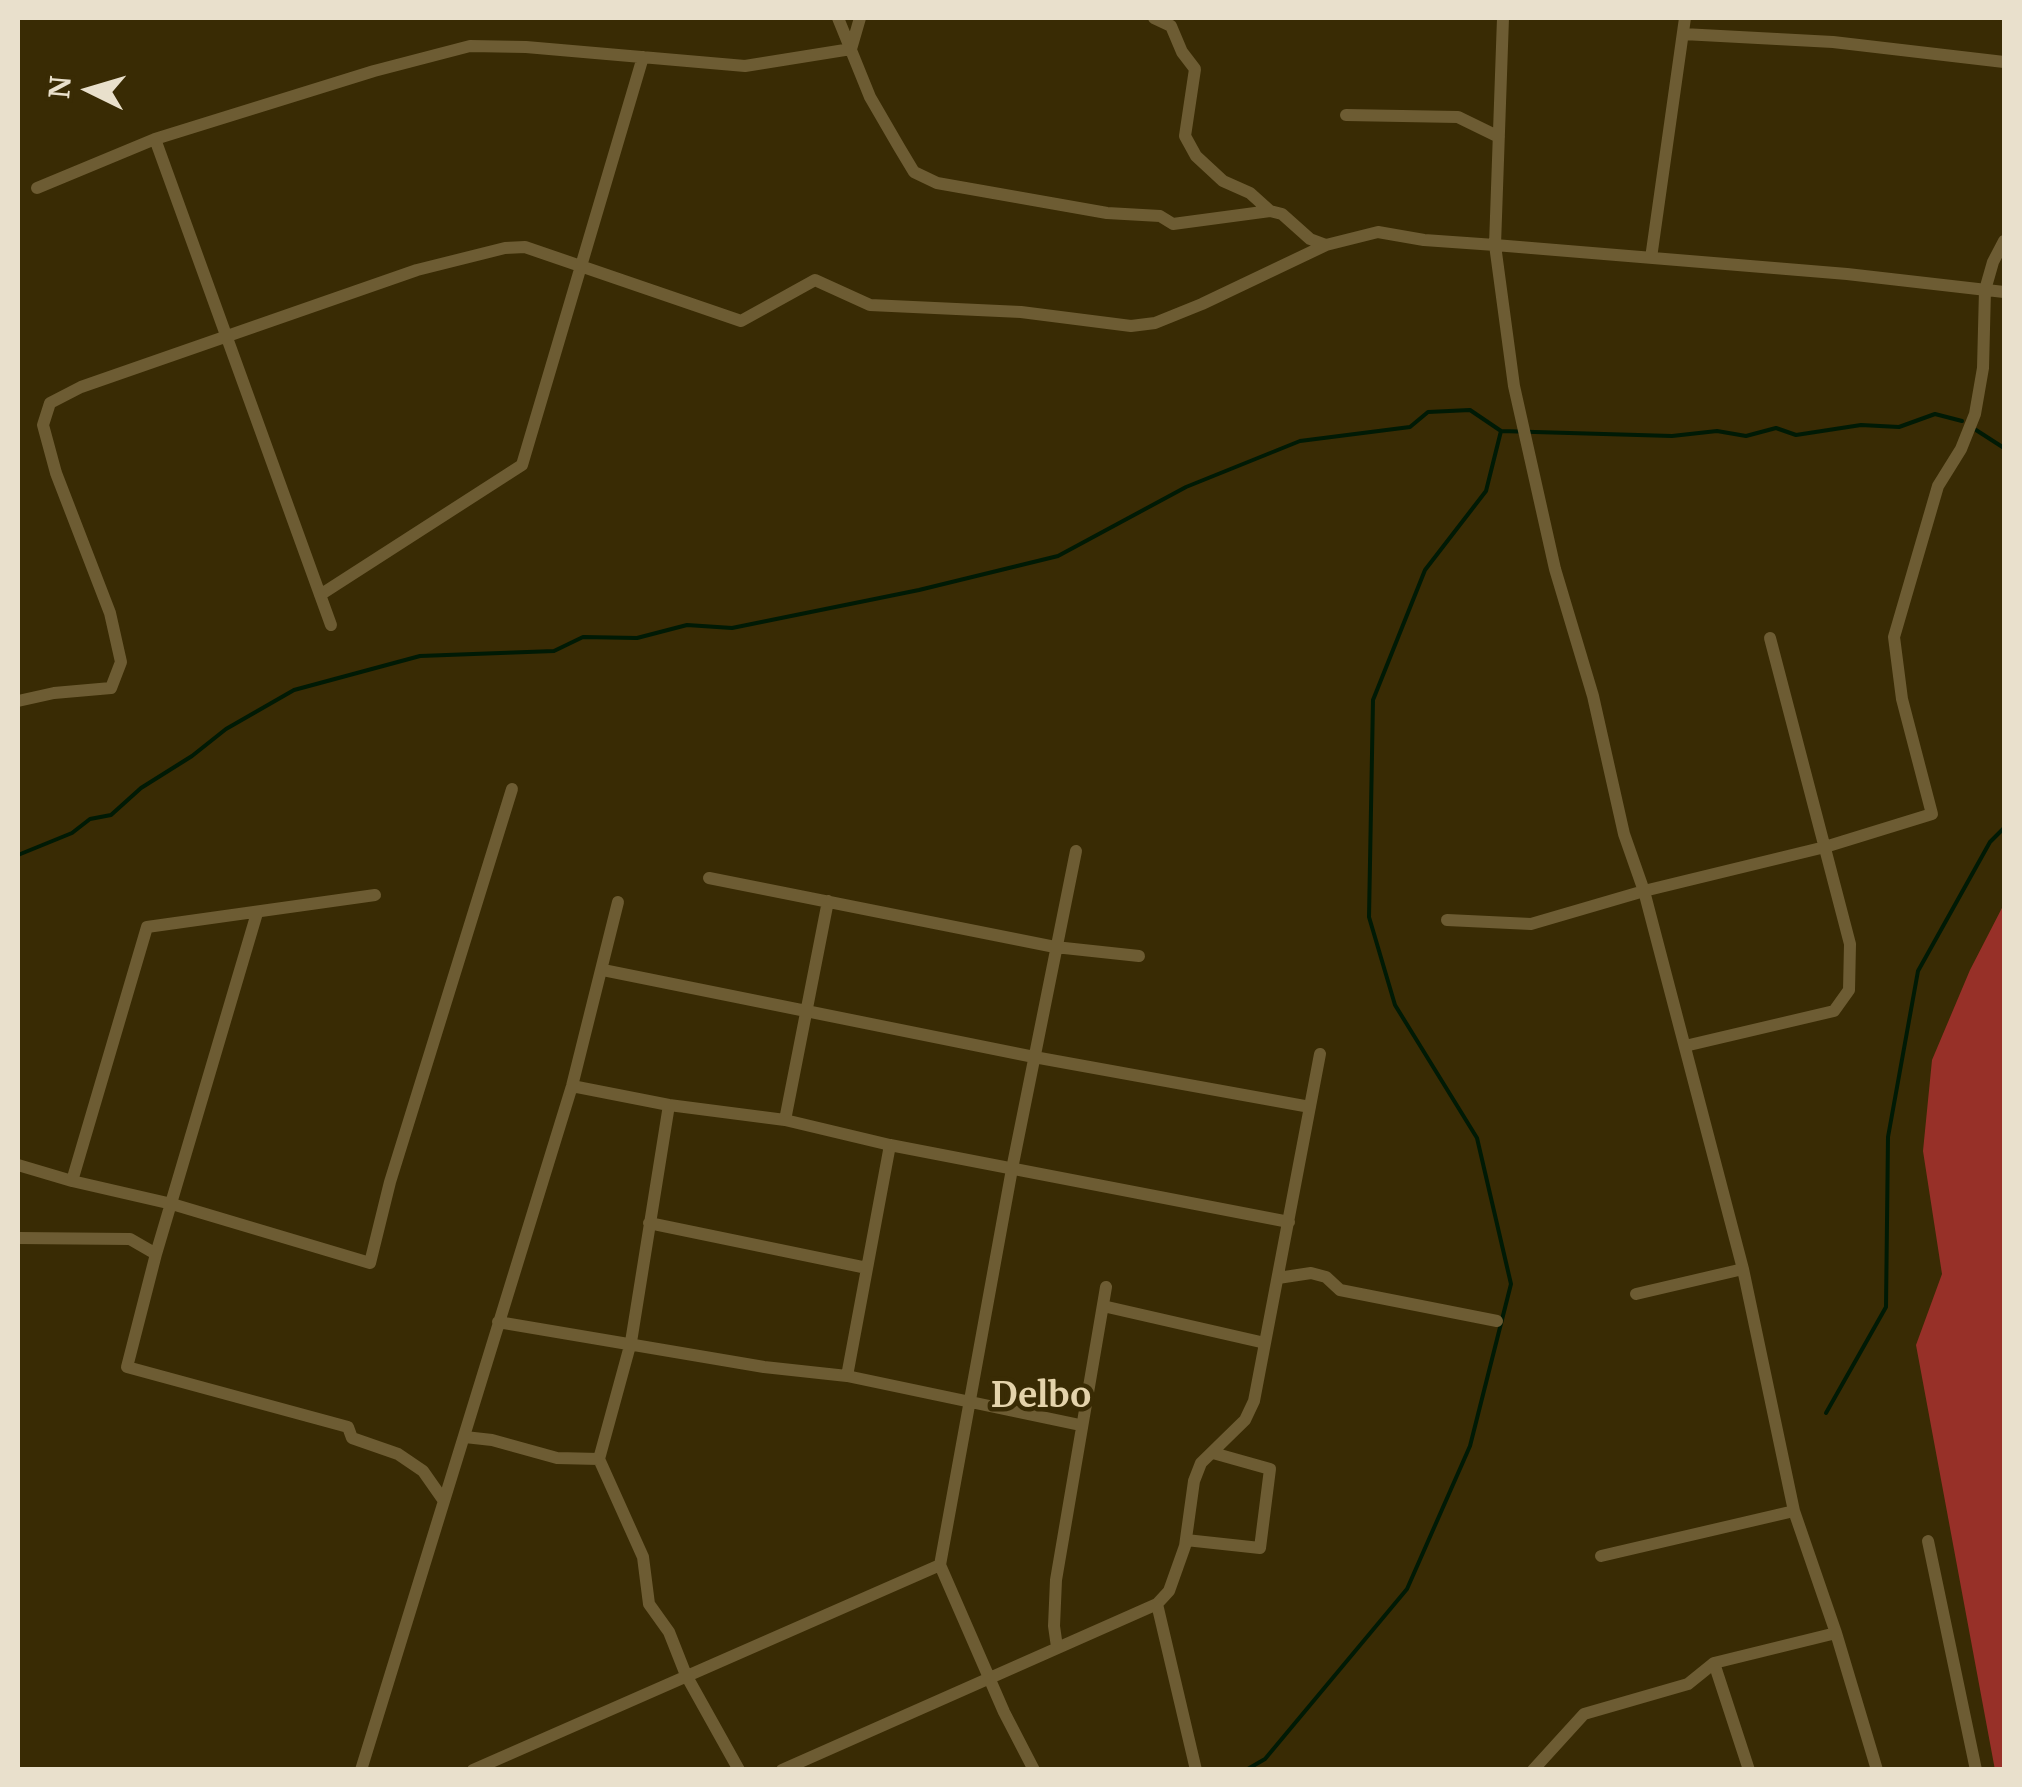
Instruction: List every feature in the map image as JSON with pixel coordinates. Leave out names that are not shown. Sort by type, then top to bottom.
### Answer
[{"type":"street","points":[[838,18],[870,97],[914,172],[937,184],[1107,213],[1160,216],[1173,224],[1270,210]]},
{"type":"street","points":[[851,48],[860,18]]},
{"type":"street","points":[[1154,18],[1171,26],[1182,52],[1195,69],[1185,136],[1196,156],[1223,180],[1250,192],[1310,239],[1326,245]]},
{"type":"street","points":[[1503,18],[1495,245],[1514,386],[1555,569],[1593,696],[1624,834],[1644,890],[1743,1269],[1794,1512],[1877,1770]]},
{"type":"street","points":[[1652,258],[1685,18]]},
{"type":"street","points":[[1683,34],[1833,42],[2004,62]]},
{"type":"street","points":[[36,188],[155,139],[374,71],[470,46],[745,66],[851,48]]},
{"type":"street","points":[[320,594],[522,465],[643,57]]},
{"type":"street","points":[[1346,115],[1458,117],[1499,136]]},
{"type":"street","points":[[155,139],[331,625]]},
{"type":"street","points":[[18,702],[54,692],[112,688],[121,662],[110,613],[47,441],[43,425],[50,403],[81,388],[418,270],[505,248],[525,247],[741,321],[815,280],[870,305],[1020,312],[1131,326],[1155,323],[1326,245],[1378,232],[1424,240],[1847,274],[1934,287],[2004,292]]},
{"type":"street","points":[[1447,920],[1530,924],[1644,890],[1825,847],[1932,814],[1902,699],[1894,638],[1938,486],[1961,449],[1975,414],[1983,368],[1985,290],[2004,241]]},
{"type":"street","points":[[1685,1046],[1834,1011],[1849,990],[1850,944],[1770,638]]},
{"type":"street","points":[[18,1165],[72,1182],[172,1204],[370,1263],[390,1182],[512,789]]},
{"type":"street","points":[[1034,1770],[940,1564],[1012,1169],[1076,851]]},
{"type":"street","points":[[708,878],[1055,946],[1139,956]]},
{"type":"street","points":[[72,1182],[147,928],[376,896]]},
{"type":"street","points":[[361,1770],[572,1086],[618,902]]},
{"type":"street","points":[[786,1120],[828,902]]},
{"type":"street","points":[[257,913],[156,1254],[127,1367],[348,1427],[352,1438],[398,1454],[423,1471],[444,1501]]},
{"type":"street","points":[[604,970],[1310,1107]]},
{"type":"street","points":[[782,1770],[1157,1604],[1174,1579],[1186,1540],[1194,1482],[1202,1463],[1245,1420],[1254,1401],[1320,1054]]},
{"type":"street","points":[[572,1086],[786,1120],[890,1146],[1288,1222]]},
{"type":"street","points":[[669,1104],[631,1342],[600,1459],[643,1558],[649,1604],[669,1632],[686,1675],[740,1770]]},
{"type":"street","points":[[846,1376],[890,1146]]},
{"type":"street","points":[[649,1224],[867,1268]]},
{"type":"street","points":[[18,1238],[130,1239],[156,1254]]},
{"type":"street","points":[[1636,1294],[1743,1269]]},
{"type":"street","points":[[1278,1278],[1311,1273],[1326,1277],[1340,1290],[1497,1321]]},
{"type":"street","points":[[1057,1647],[1056,1580],[1106,1287]]},
{"type":"street","points":[[1103,1306],[1265,1343]]},
{"type":"street","points":[[498,1322],[764,1367],[846,1376],[1080,1425]]},
{"type":"street","points":[[465,1437],[492,1440],[557,1458],[600,1459]]},
{"type":"street","points":[[1186,1540],[1260,1548],[1270,1469],[1213,1453]]},
{"type":"street","points":[[1602,1556],[1794,1512]]},
{"type":"street","points":[[1928,1541],[1976,1770]]},
{"type":"street","points":[[473,1770],[940,1564]]},
{"type":"street","points":[[1157,1604],[1196,1770]]},
{"type":"street","points":[[1533,1770],[1584,1714],[1688,1684],[1714,1663],[1836,1633]]},
{"type":"street","points":[[1714,1663],[1748,1770]]},
{"type":"shaded area","points":[[2004,904],[2004,1769],[1995,1770],[1916,1345],[1942,1274],[1923,1151],[1932,1060],[1970,970]]},
{"type":"waterway","points":[[18,855],[72,833],[90,819],[111,815],[141,788],[226,729],[294,690],[420,656],[554,651],[583,637],[637,638],[687,625],[732,628],[919,590],[1058,556],[1186,487],[1300,441],[1410,427],[1428,412],[1470,410],[1501,431],[1672,436],[1717,431],[1746,436],[1776,428],[1796,435],[1861,425],[1899,427],[1935,414],[1962,421]]},
{"type":"waterway","points":[[1976,430],[2004,448]]},
{"type":"waterway","points":[[1246,1770],[1265,1759],[1407,1589],[1470,1446],[1511,1284],[1477,1138],[1395,1005],[1369,917],[1373,700],[1425,570],[1486,491],[1501,431]]},
{"type":"waterway","points":[[1826,1413],[1886,1307],[1888,1137],[1918,971],[1990,842],[2004,828]]},
{"type":"district","name":"Delbo","points":[[1041,1397]]}]
